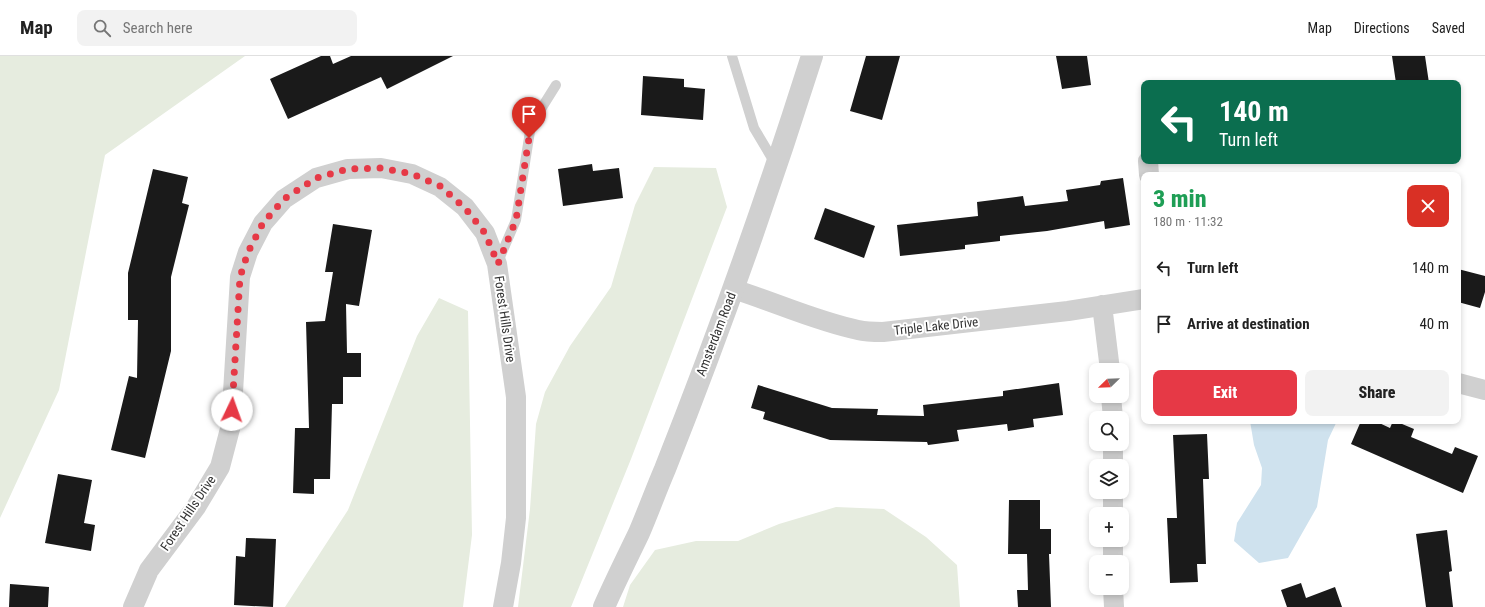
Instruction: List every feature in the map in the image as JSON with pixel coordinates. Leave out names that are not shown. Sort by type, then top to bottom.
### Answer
[{"type":"street","name":"Amsterdam Road","points":[[604,607],[638,533],[665,468],[733,289],[777,167],[812,56]]},
{"type":"street","name":"Forest Hills Drive","points":[[133,607],[149,570],[196,507],[220,467],[231,425],[240,277],[248,252],[263,223],[284,199],[316,178],[348,169],[381,168],[412,174],[440,186],[465,208],[485,233],[498,264],[516,397],[516,518],[511,563],[503,607]]},
{"type":"street","name":"Triple Lake Drive","points":[[733,289],[860,331],[883,332],[1060,312],[1141,299]]},
{"type":"street","points":[[1102,305],[1109,363]]},
{"type":"street","points":[[1461,384],[1485,390]]},
{"type":"street","points":[[1113,595],[1114,607]]},
{"type":"lane","points":[[732,56],[754,128],[777,167]]},
{"type":"lane","points":[[498,264],[516,220],[531,125],[556,85]]},
{"type":"shaded area","points":[[0,56],[245,56],[105,155],[59,390],[0,518]]},
{"type":"shaded area","points":[[654,167],[716,168],[727,207],[631,459],[571,607],[518,607],[530,509],[536,424],[545,392],[570,346],[611,287],[635,205]]},
{"type":"shaded area","points":[[439,298],[468,311],[472,535],[463,607],[285,607],[348,510],[417,336]]},
{"type":"shaded area","points":[[836,507],[884,509],[926,537],[957,565],[960,607],[623,607],[630,585],[655,550],[696,541],[738,541],[779,524]]},
{"type":"water","points":[[1250,424],[1336,424],[1328,440],[1317,507],[1288,558],[1259,563],[1234,541],[1237,523],[1261,485],[1262,468],[1254,445]]},
{"type":"building","points":[[321,56],[330,56],[333,64],[351,56],[453,56],[387,89],[381,77],[288,119],[270,79]]},
{"type":"building","points":[[866,56],[900,56],[882,120],[850,111]]},
{"type":"building","points":[[1056,56],[1087,56],[1091,85],[1062,89]]},
{"type":"building","points":[[1392,56],[1425,56],[1429,80],[1396,80]]},
{"type":"building","points":[[643,76],[684,79],[684,87],[705,89],[703,120],[641,115]]},
{"type":"building","points":[[592,164],[593,171],[619,168],[623,198],[563,206],[558,169]]},
{"type":"building","points":[[153,169],[188,177],[182,203],[189,205],[171,277],[171,351],[145,458],[111,450],[129,376],[137,378],[138,320],[128,320],[128,273]]},
{"type":"building","points":[[1123,178],[1130,225],[1105,229],[1104,221],[1047,231],[1000,236],[1000,241],[965,245],[965,249],[900,256],[897,225],[978,216],[977,202],[1023,196],[1025,206],[1068,201],[1066,190],[1100,185],[1101,181]]},
{"type":"building","points":[[825,208],[875,226],[864,258],[814,239]]},
{"type":"building","points":[[333,224],[372,230],[359,306],[346,304],[347,353],[361,353],[361,377],[343,377],[343,404],[332,404],[330,479],[314,479],[314,494],[293,493],[295,428],[309,428],[306,322],[325,321],[333,272],[325,272]]},
{"type":"building","points":[[1461,270],[1485,276],[1485,292],[1480,308],[1461,303]]},
{"type":"building","points":[[1059,383],[1063,415],[1033,419],[1034,427],[1008,431],[1007,424],[957,430],[959,441],[928,445],[927,442],[830,440],[763,419],[765,412],[751,408],[758,385],[832,408],[878,409],[877,415],[924,416],[923,405],[1003,396],[1003,391]]},
{"type":"building","points":[[1360,424],[1381,424],[1390,428],[1392,424],[1402,424],[1414,429],[1411,437],[1452,454],[1455,447],[1478,456],[1463,493],[1351,444]]},
{"type":"building","points":[[1207,434],[1209,479],[1203,479],[1206,564],[1197,564],[1198,582],[1170,583],[1167,518],[1177,518],[1173,435]]},
{"type":"building","points":[[58,474],[92,480],[84,523],[95,525],[91,551],[45,543]]},
{"type":"building","points":[[1009,500],[1040,500],[1040,529],[1051,529],[1051,554],[1049,554],[1051,607],[1018,607],[1017,590],[1028,590],[1027,554],[1008,554]]},
{"type":"building","points":[[1447,530],[1452,571],[1449,572],[1453,607],[1426,607],[1416,534]]},
{"type":"building","points":[[246,538],[276,539],[273,607],[234,605],[236,556],[245,557]]},
{"type":"building","points":[[1301,583],[1306,598],[1335,587],[1342,607],[1287,607],[1281,590]]},
{"type":"building","points":[[10,584],[49,587],[48,607],[9,607]]},
{"type":"route","points":[[232,410],[240,277],[248,252],[263,223],[284,199],[316,178],[348,169],[381,168],[412,174],[440,186],[465,208],[485,233],[498,264],[516,220],[529,138]]}]
